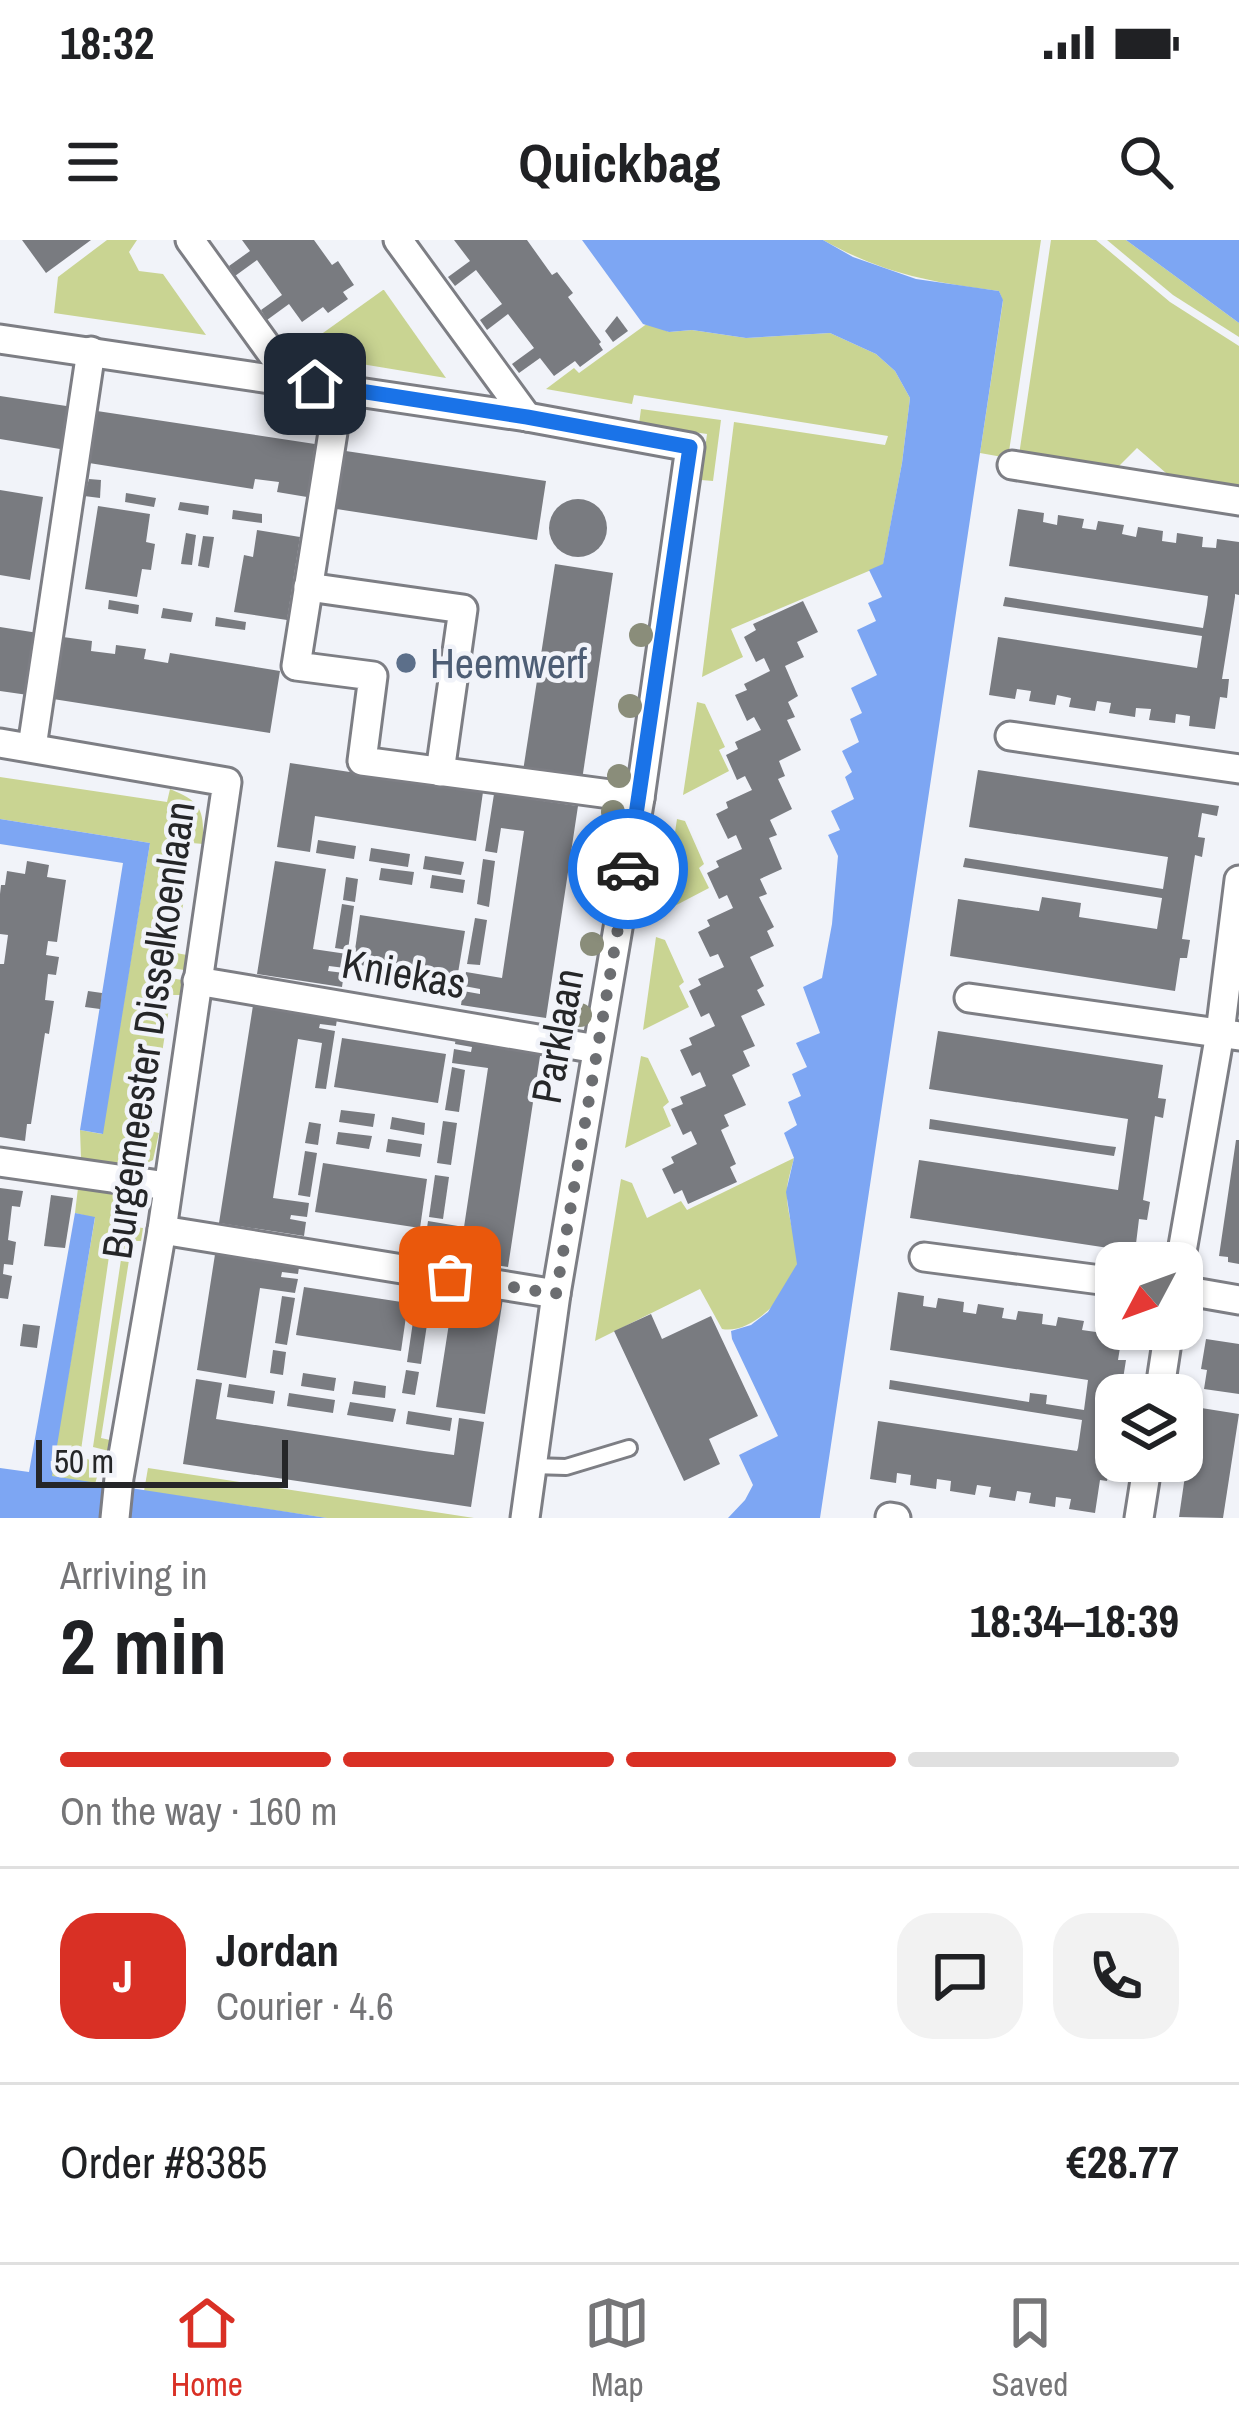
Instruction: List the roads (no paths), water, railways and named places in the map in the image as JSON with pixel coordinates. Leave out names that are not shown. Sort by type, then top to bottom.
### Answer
[{"type":"street","points":[[190,240],[291,380]]},
{"type":"street","points":[[398,240],[527,417]]},
{"type":"street","name":"Parklaan","points":[[0,312],[11,341],[291,380],[690,447],[640,797],[556,1294],[525,1518]]},
{"type":"street","points":[[32,747],[91,351]]},
{"type":"street","points":[[340,388],[296,666],[373,676],[362,761],[640,797]]},
{"type":"street","points":[[1012,465],[1239,501]]},
{"type":"street","points":[[308,587],[464,609],[440,772]]},
{"type":"street","points":[[1010,736],[1239,769]]},
{"type":"street","name":"Burgemeester Disselkoenlaan","points":[[0,743],[227,782],[116,1518]]},
{"type":"street","points":[[1185,1242],[1230,1035],[1239,880]]},
{"type":"street","name":"Kniekas","points":[[197,981],[597,1048]]},
{"type":"street","points":[[969,998],[1230,1035]]},
{"type":"street","points":[[0,1162],[167,1186]]},
{"type":"street","points":[[162,1230],[556,1294]]},
{"type":"street","points":[[924,1257],[1095,1279]]},
{"type":"street","points":[[1203,1294],[1239,1300]]},
{"type":"street","points":[[1139,1518],[1145,1482]]},
{"type":"lane","points":[[532,1466],[566,1467],[629,1448]]},
{"type":"water","points":[[582,240],[823,240],[853,257],[916,279],[999,291],[1003,300],[820,1518],[728,1518],[753,1485],[739,1455],[778,1436],[731,1331],[751,1325],[768,1312],[797,1264],[786,1192],[794,1158],[784,1133],[797,1125],[788,1102],[801,1096],[792,1074],[807,1067],[796,1043],[820,1033],[803,987],[822,978],[832,924],[838,856],[828,835],[840,830],[831,811],[854,799],[845,777],[852,772],[842,751],[859,742],[850,719],[862,713],[851,688],[877,675],[857,630],[876,621],[868,603],[882,597],[869,570],[883,564],[910,398],[895,371],[876,354],[830,333],[746,338],[692,330],[669,332],[643,324]]},
{"type":"water","points":[[1126,240],[1239,240],[1239,323]]},
{"type":"water","points":[[0,819],[150,843],[103,1134],[80,1130],[123,863],[0,844]]},
{"type":"water","points":[[75,1213],[95,1217],[52,1476],[327,1518],[0,1518],[0,1468],[29,1472]]},
{"type":"place","name":"Heemwerf","points":[[406,663]]}]
